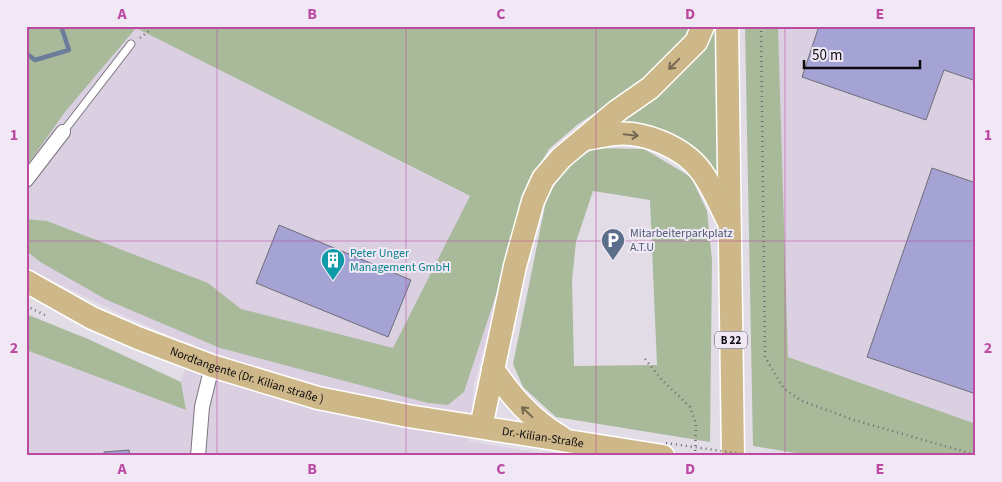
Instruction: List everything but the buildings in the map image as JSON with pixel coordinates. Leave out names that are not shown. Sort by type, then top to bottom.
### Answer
[{"type":"main road","points":[[481,427],[515,266],[533,201],[543,179],[561,158],[617,111],[650,88],[696,42],[703,26]]},
{"type":"main road","name":"B 22","points":[[727,26],[733,456]]},
{"type":"main road","points":[[583,140],[616,134],[650,137],[676,149],[700,170],[717,196],[729,224]]},
{"type":"main road","name":"Nordtangente (Dr. Kilian straße )","points":[[26,282],[92,318],[212,366],[318,398],[408,416],[481,427]]},
{"type":"main road","points":[[493,369],[521,406],[547,429],[566,440]]},
{"type":"main road","name":"Dr.-Kilian-Straße","points":[[481,427],[566,440],[662,447]]},
{"type":"street","points":[[26,180],[63,132]]},
{"type":"street","points":[[198,456],[202,407],[212,366]]},
{"type":"lane","points":[[63,132],[131,44]]},
{"type":"path","points":[[131,44],[155,26]]},
{"type":"path","points":[[761,26],[765,357],[784,389],[802,401],[854,420],[976,455]]},
{"type":"path","points":[[645,360],[662,380],[690,407],[696,424],[695,456]]},
{"type":"path","points":[[662,447],[756,456]]},
{"type":"shaded area","points":[[778,26],[976,26],[976,424],[788,357]]},
{"type":"shaded area","points":[[136,28],[520,222],[474,383],[469,441],[558,456],[26,456],[26,350],[186,409],[181,382],[193,344],[123,315],[26,268],[26,167],[65,112]]},
{"type":"green space","points":[[26,26],[693,26],[646,78],[577,125],[549,149],[530,181],[520,222],[464,392],[448,405],[428,403],[220,348],[107,300],[42,263],[26,251],[26,219],[47,221],[208,283],[241,309],[393,348],[470,196],[136,28],[65,112],[26,167]]},
{"type":"green space","points":[[716,26],[719,184],[687,142],[653,127],[614,124],[701,43]]},
{"type":"green space","points":[[745,26],[778,26],[788,357],[976,424],[976,456],[814,456],[753,446]]},
{"type":"green space","points":[[595,148],[644,149],[691,177],[707,211],[712,260],[710,442],[556,417],[523,387],[513,364],[546,201],[564,167]],"holes":[[[593,191],[650,200],[657,365],[574,366],[572,280],[576,242]]]},
{"type":"green space","points":[[26,314],[88,339],[181,382],[186,410],[26,350]]},
{"type":"waterway","points":[[26,53],[35,60],[69,50],[61,26]]},
{"type":"place","name":"Mitarbeiterparkplatz A.T.U","points":[[613,261]]},
{"type":"place","name":"Peter Unger Management GmbH","points":[[333,281]]}]
